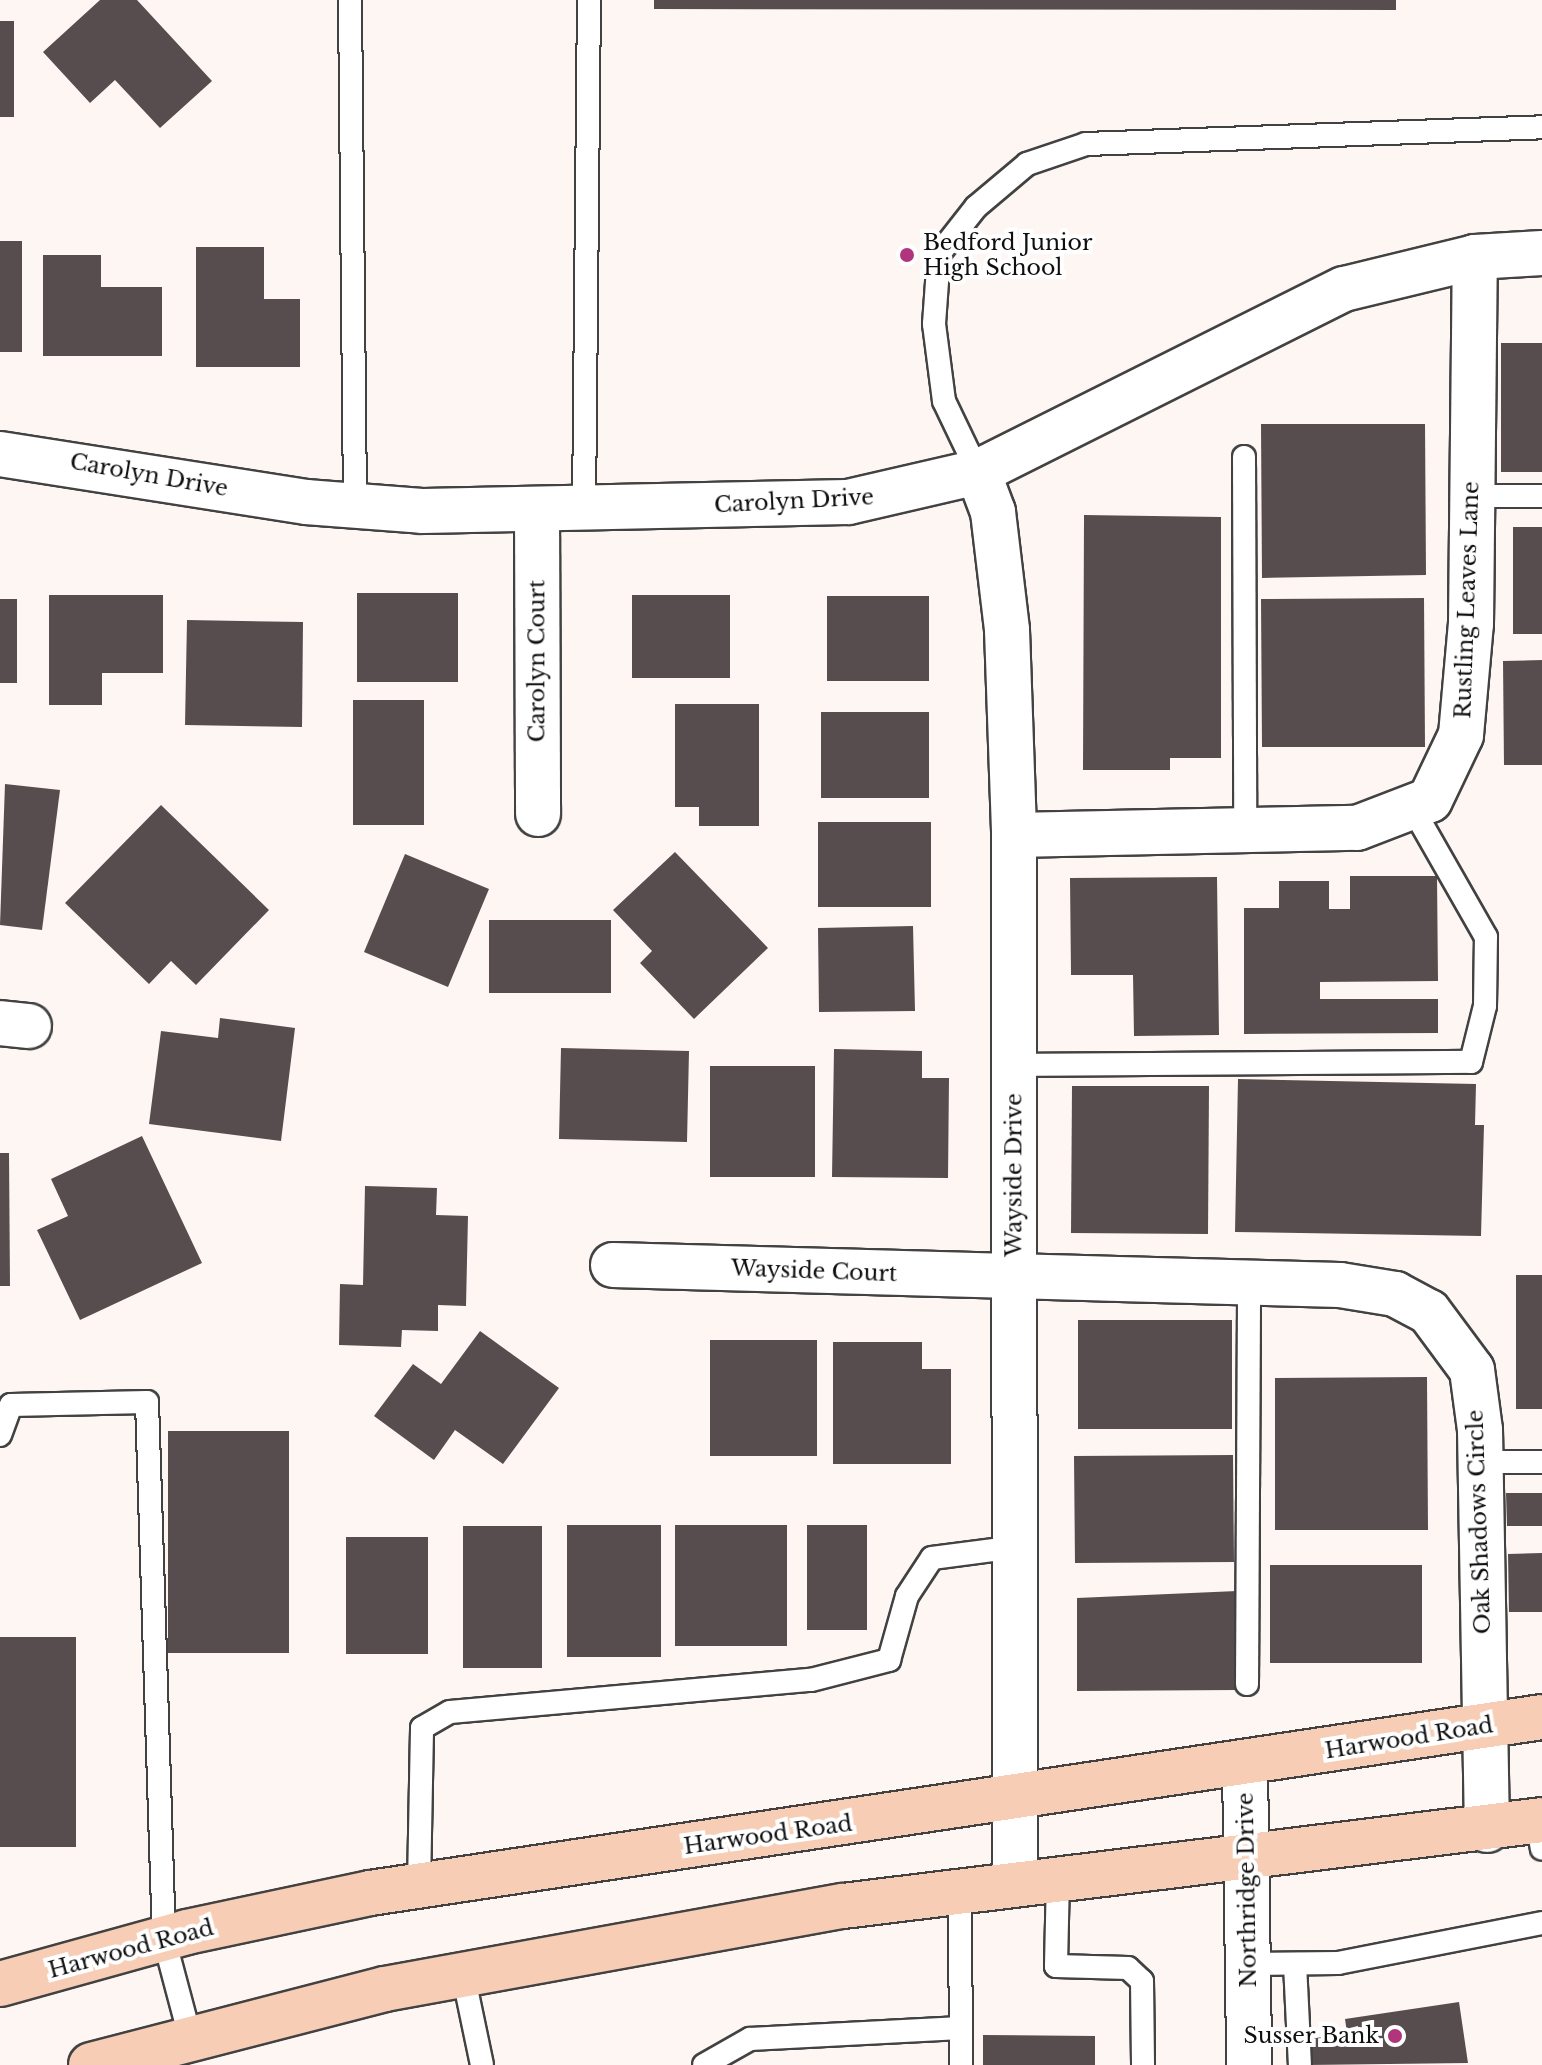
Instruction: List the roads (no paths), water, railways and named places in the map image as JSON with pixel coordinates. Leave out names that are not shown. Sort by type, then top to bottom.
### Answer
[{"type":"main road","name":"Harwood Road","points":[[0,1984],[164,1939],[419,1886],[1015,1800],[1542,1717]]},
{"type":"main road","points":[[91,2065],[190,2037],[463,1974],[960,1889],[1487,1830],[1540,1830]]},
{"type":"street","name":"Carolyn Drive","points":[[0,454],[355,506],[537,509],[848,502],[978,472],[1103,416],[1267,322],[1344,289],[1475,257],[1542,253]]},
{"type":"street","name":"Rustling Leaves Lane","points":[[1414,811],[1453,766],[1461,735],[1472,496],[1475,257]]},
{"type":"street","name":"Wayside Drive","points":[[978,472],[993,512],[1007,630],[1014,835],[1015,1881]]},
{"type":"street","name":"Carolyn Court","points":[[537,509],[538,814]]},
{"type":"street","points":[[1014,835],[1357,828],[1414,811]]},
{"type":"street","name":"Wayside Court","points":[[613,1265],[1015,1277]]},
{"type":"street","name":"Oak Shadows Circle","points":[[1015,1277],[1249,1282],[1395,1294],[1429,1312],[1472,1370],[1480,1462],[1487,1830]]},
{"type":"street","name":"Northridge Drive","points":[[1245,1764],[1249,2065]]},
{"type":"lane","points":[[350,0],[355,506]]},
{"type":"lane","points":[[584,508],[589,0]]},
{"type":"lane","points":[[978,472],[944,401],[934,324],[939,254],[976,207],[1027,164],[1086,144],[1542,127]]},
{"type":"lane","points":[[1244,457],[1245,831]]},
{"type":"lane","points":[[1472,496],[1542,496]]},
{"type":"lane","points":[[1014,1065],[1471,1062],[1485,1006],[1486,937],[1414,811]]},
{"type":"lane","points":[[1247,1684],[1249,1282]]},
{"type":"lane","points":[[0,1435],[11,1405],[147,1402],[164,1939],[190,2037]]},
{"type":"lane","points":[[1480,1462],[1542,1462]]},
{"type":"lane","points":[[419,1886],[422,1728],[450,1712],[811,1680],[889,1660],[907,1596],[932,1558],[1015,1547]]},
{"type":"lane","points":[[1058,1877],[1056,1966],[1128,1968],[1142,1981],[1143,2065]]},
{"type":"lane","points":[[960,1889],[961,2065]]},
{"type":"lane","points":[[1248,1964],[1338,1963],[1542,1923]]},
{"type":"lane","points":[[1295,1964],[1300,2065]]},
{"type":"lane","points":[[463,1974],[482,2065]]},
{"type":"lane","points":[[704,2065],[750,2039],[961,2028]]},
{"type":"place","name":"Bedford Junior High School","points":[[907,255]]},
{"type":"place","name":"Susser Bank","points":[[1395,2036]]}]
